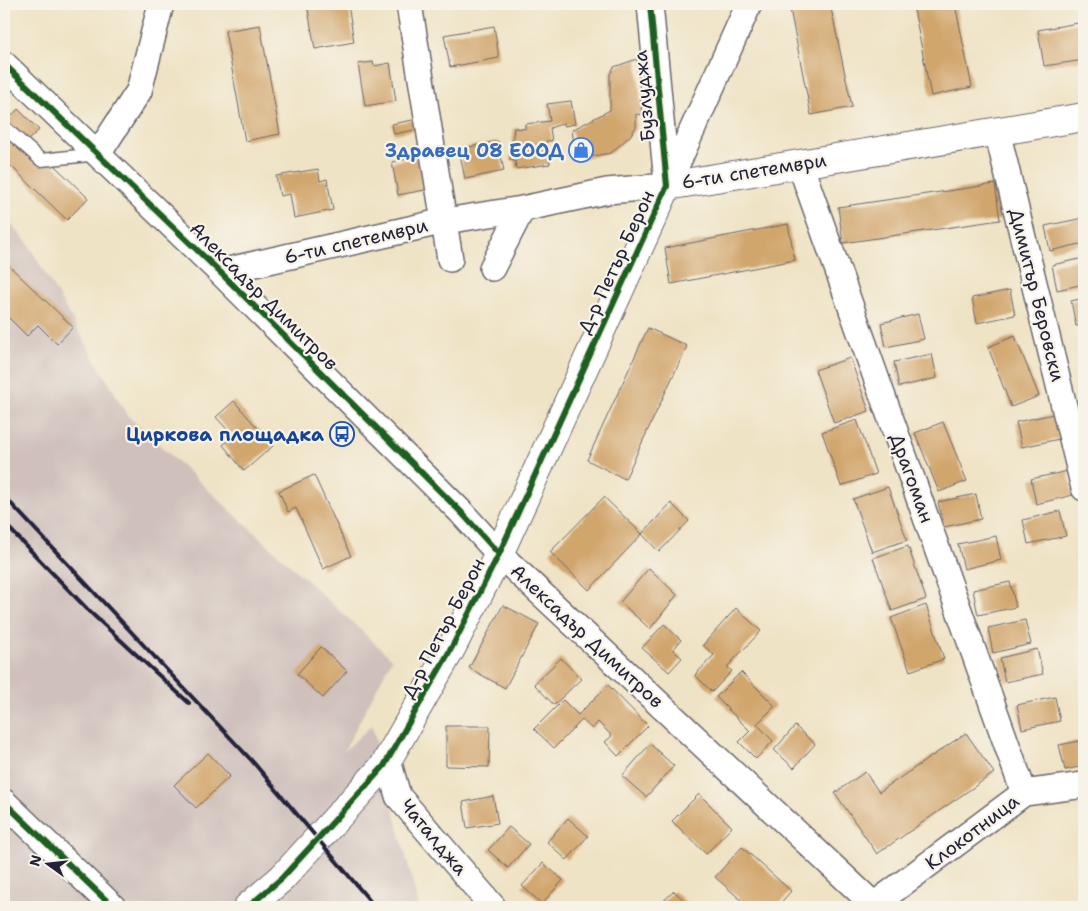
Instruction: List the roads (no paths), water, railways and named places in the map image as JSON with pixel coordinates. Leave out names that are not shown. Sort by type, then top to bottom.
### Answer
[{"type":"street","points":[[98,154],[140,91],[161,4]]},
{"type":"street","points":[[409,4],[450,259]]},
{"type":"street","name":"Бузлуджа","points":[[650,4],[667,186]]},
{"type":"street","name":"Д-р Петър Берон","points":[[248,907],[282,878],[388,760],[452,647],[499,554],[749,4]]},
{"type":"street","name":"Алексадър Димитров","points":[[4,64],[220,272],[461,512],[499,554],[874,907]]},
{"type":"street","name":"6-ти спетември","points":[[220,272],[445,221],[522,209],[608,191],[667,186],[1084,117]]},
{"type":"street","name":"Димитър Беровски","points":[[997,132],[1084,488]]},
{"type":"street","name":"Драгоман","points":[[800,164],[1024,793]]},
{"type":"street","points":[[492,268],[522,209]]},
{"type":"street","name":"Чаталджа","points":[[388,760],[398,796],[493,907]]},
{"type":"street","name":"Клокотница","points":[[874,907],[1024,793],[1084,785]]},
{"type":"street","points":[[4,802],[113,907]]},
{"type":"lane","points":[[4,127],[41,160],[98,154]]},
{"type":"railway","points":[[4,496],[253,762],[375,907]]},
{"type":"railway","points":[[4,523],[90,612],[189,703]]},
{"type":"place","name":"Здравец 08 ЕООД","points":[[581,150]]},
{"type":"place","name":"Циркова площадка","points":[[342,434]]}]
